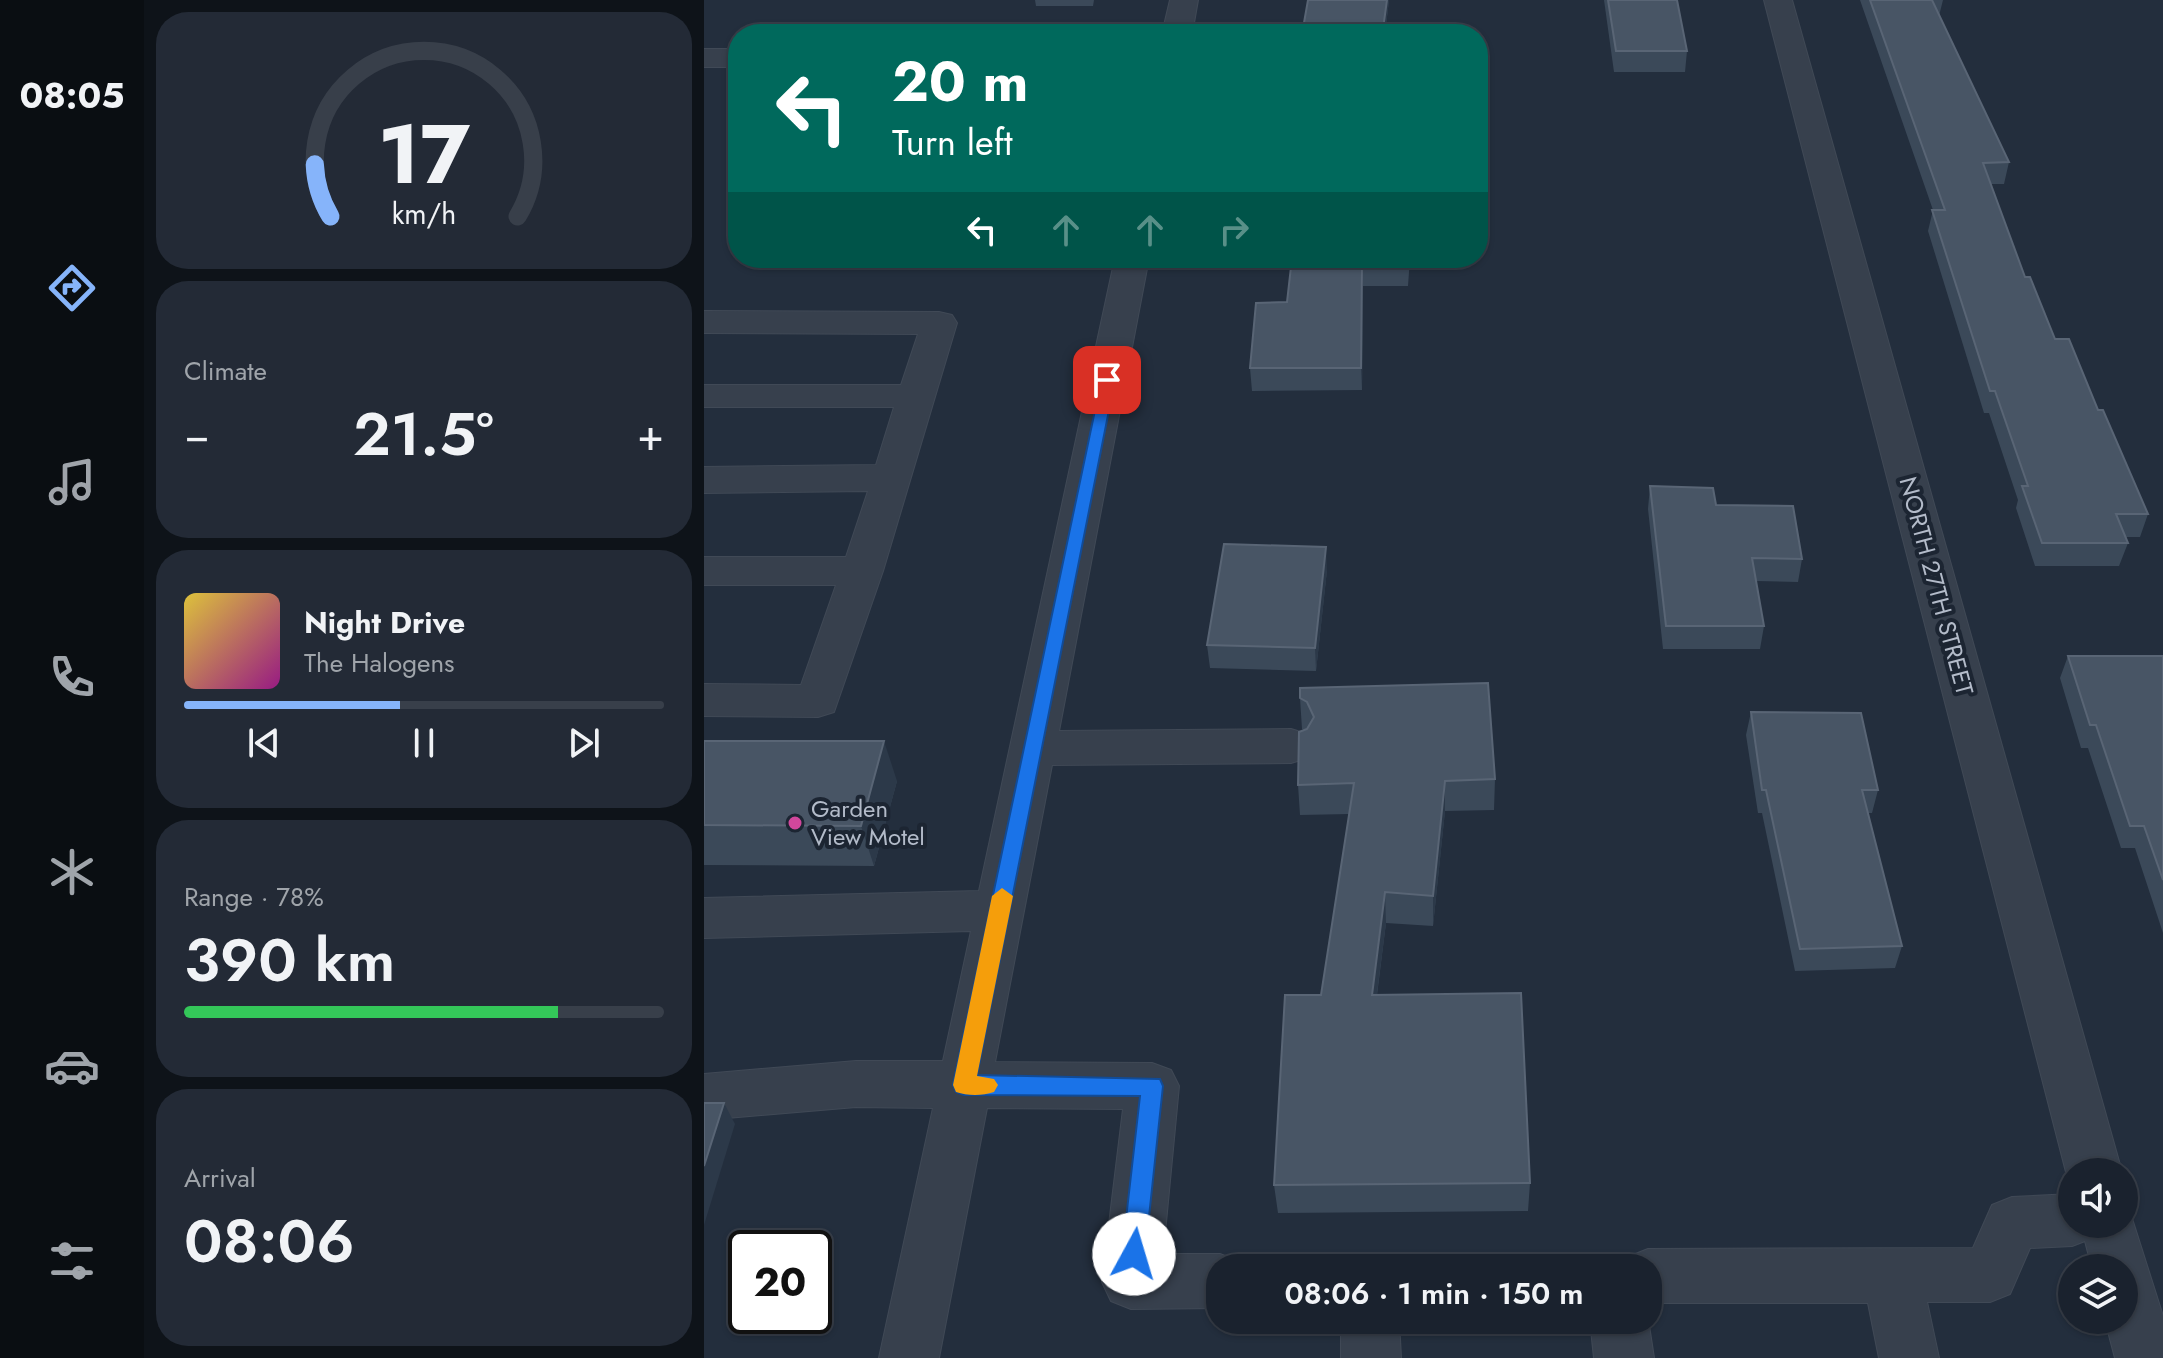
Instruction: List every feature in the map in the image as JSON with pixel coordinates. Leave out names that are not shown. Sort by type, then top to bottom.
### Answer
[{"type":"street","points":[[1179,24],[1184,0]]},
{"type":"street","name":"NORTH 27TH STREET","points":[[1778,0],[2090,1158]]},
{"type":"street","points":[[704,58],[728,58]]},
{"type":"street","points":[[909,1358],[1130,268]]},
{"type":"street","points":[[704,322],[939,323],[892,478],[818,701],[704,700]]},
{"type":"street","points":[[704,396],[916,396]]},
{"type":"street","points":[[704,480],[892,478]]},
{"type":"street","points":[[704,571],[862,571]]},
{"type":"street","points":[[1032,748],[1291,746]]},
{"type":"street","points":[[704,918],[999,910]]},
{"type":"street","points":[[704,1097],[856,1084],[1152,1086],[1131,1282],[1206,1281]]},
{"type":"street","points":[[1662,1276],[1990,1275],[2012,1223],[2058,1221]]},
{"type":"street","points":[[1892,1275],[1909,1358]]},
{"type":"street","points":[[2138,1332],[2145,1358]]},
{"type":"street","points":[[1370,1334],[1371,1358]]},
{"type":"street","points":[[1621,1334],[1624,1358]]},
{"type":"building","points":[[1308,0],[1387,0],[1384,24],[1304,24]]},
{"type":"building","points":[[1608,0],[1677,0],[1687,51],[1616,51]]},
{"type":"building","points":[[1870,0],[1932,0],[2009,162],[1983,163],[2025,277],[2030,277],[2055,339],[2069,339],[2098,410],[2103,410],[2148,514],[2116,514],[2128,543],[2042,543],[2022,486],[2028,486],[1995,391],[1990,391],[1932,210],[1945,210]]},
{"type":"building","points":[[1291,268],[1362,268],[1361,368],[1250,368],[1256,303],[1287,302]]},
{"type":"building","points":[[1650,486],[1713,488],[1716,505],[1793,506],[1802,559],[1752,558],[1764,626],[1666,626]]},
{"type":"building","points":[[1224,544],[1326,547],[1315,648],[1207,645]]},
{"type":"building","points":[[2068,656],[2163,656],[2163,880],[2144,826],[2130,826],[2096,725],[2090,725]]},
{"type":"building","points":[[1488,683],[1495,779],[1445,781],[1433,896],[1385,892],[1372,995],[1521,993],[1530,1183],[1274,1185],[1285,995],[1321,995],[1354,783],[1298,785],[1299,732],[1307,729],[1314,717],[1307,702],[1300,698],[1300,688]]},
{"type":"building","points":[[1751,712],[1861,713],[1878,790],[1862,790],[1902,946],[1800,949],[1766,790],[1762,790]]},
{"type":"building","points":[[704,741],[884,741],[861,826],[704,825]]},
{"type":"building","points":[[704,1103],[724,1103],[704,1166]]},
{"type":"slow traffic","points":[[987,1085],[964,1085],[1002,896]]},
{"type":"place","name":"Garden View Motel","points":[[795,823]]},
{"type":"route","points":[[1107,380],[964,1085],[1152,1086],[1134,1254]]}]
